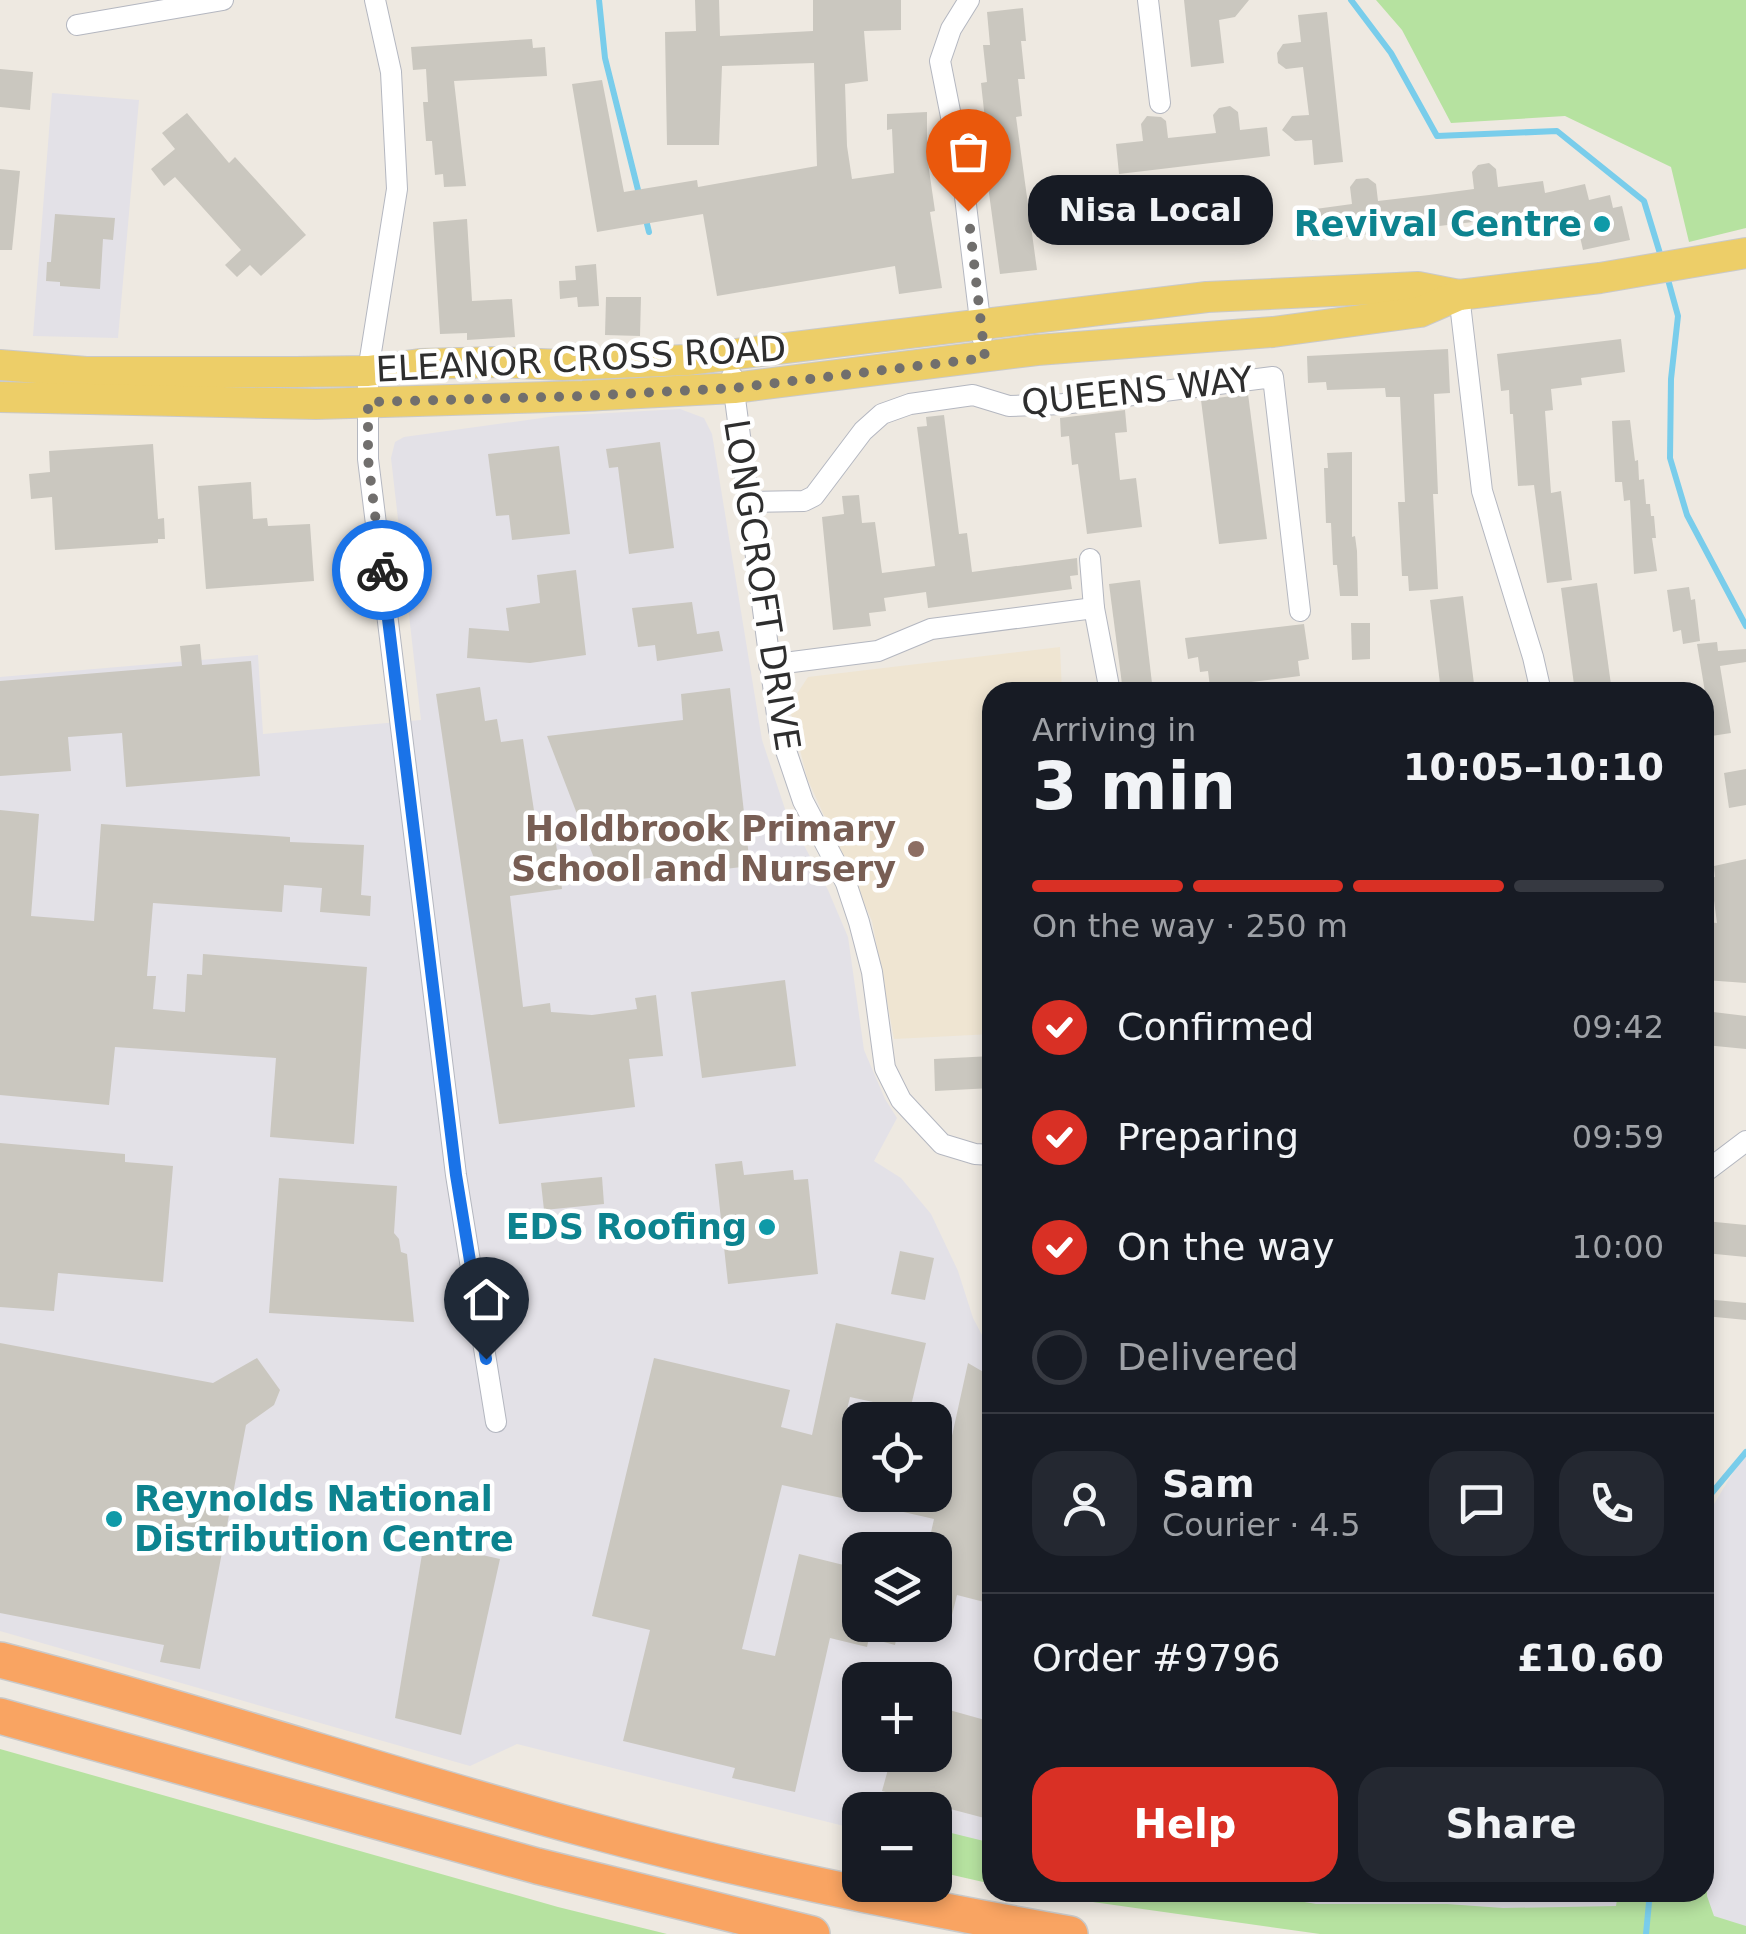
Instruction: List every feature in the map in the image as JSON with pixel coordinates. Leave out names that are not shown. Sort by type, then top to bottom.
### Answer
[{"type":"highway","points":[[0,1660],[618,1837],[812,1884],[1070,1934]]},
{"type":"highway","points":[[0,1716],[554,1871],[812,1934]]},
{"type":"main road","name":"ELEANOR CROSS ROAD","points":[[0,397],[368,402],[734,388],[1037,350],[1272,332],[1420,312],[1459,295],[1701,262],[1746,252]]},
{"type":"main road","name":"ELEANOR CROSS ROAD","points":[[0,365],[86,372],[368,371],[397,365],[499,362],[562,366],[730,356],[1207,296],[1418,287],[1459,295]]},
{"type":"street","points":[[77,25],[223,0]]},
{"type":"street","points":[[375,0],[391,72],[397,189],[368,371],[368,459],[453,1156],[496,1422]]},
{"type":"street","points":[[969,0],[951,28],[940,60],[962,172],[985,358]]},
{"type":"street","points":[[1148,0],[1160,103]]},
{"type":"street","points":[[1459,295],[1482,491],[1539,682]]},
{"type":"street","name":"LONGCROFT DRIVE","points":[[730,356],[768,665],[790,770],[846,883],[859,922],[872,972],[885,1068],[902,1100],[942,1144],[982,1154]]},
{"type":"street","name":"QUEENS WAY","points":[[750,502],[804,502],[814,496],[863,431],[882,414],[910,404],[973,395],[1009,406],[1063,404],[1273,377],[1300,611]]},
{"type":"street","points":[[1090,559],[1094,608],[1108,682]]},
{"type":"street","points":[[768,665],[878,650],[931,629],[1094,608]]},
{"type":"street","points":[[1714,1165],[1746,1141]]},
{"type":"shaded area","points":[[52,93],[139,100],[118,338],[33,336]]},
{"type":"shaded area","points":[[680,409],[704,418],[712,434],[762,740],[786,812],[848,937],[864,1050],[897,1118],[874,1161],[901,1178],[931,1214],[982,1335],[982,1861],[952,1853],[952,1792],[842,1792],[842,1825],[517,1744],[470,1766],[0,1631],[0,677],[258,655],[263,734],[421,720],[391,458],[395,442],[404,437],[556,416]]},
{"type":"shaded area","name":"Holdbrook Primary School and Nursery","points":[[1060,647],[1062,682],[982,682],[982,1035],[894,1039],[872,921],[807,778],[789,706],[808,677]]},
{"type":"shaded area","points":[[1746,1451],[1746,1934],[1250,1902],[1714,1902],[1714,1504]]},
{"type":"green space","points":[[1376,0],[1746,0],[1746,228],[1689,242],[1671,167],[1565,116],[1451,123],[1402,30]]},
{"type":"green space","points":[[0,1749],[558,1907],[667,1934],[0,1934]]},
{"type":"green space","points":[[952,1833],[982,1841],[982,1882],[952,1875]]},
{"type":"green space","points":[[1093,1902],[1447,1904],[1503,1908],[1616,1906],[1617,1902],[1709,1902],[1714,1916],[1746,1926],[1746,1934],[1320,1934]]},
{"type":"building","points":[[695,0],[719,0],[720,36],[813,31],[813,0],[901,0],[901,30],[864,31],[868,81],[845,84],[847,146],[852,179],[894,173],[892,129],[887,130],[887,114],[927,112],[927,156],[935,211],[930,212],[942,288],[899,294],[895,266],[717,296],[703,214],[597,232],[572,84],[602,80],[624,192],[697,180],[698,187],[817,166],[814,63],[722,66],[719,145],[667,145],[665,32],[696,31]]},
{"type":"building","points":[[1184,0],[1249,0],[1235,17],[1219,20],[1224,63],[1191,67]]},
{"type":"building","points":[[1023,8],[1025,79],[1018,79],[1022,116],[1016,117],[1037,270],[1000,274],[979,120],[985,120],[981,83],[987,82],[983,45],[990,45],[987,12]]},
{"type":"building","points":[[1327,12],[1343,162],[1314,165],[1312,140],[1295,141],[1282,130],[1292,116],[1309,115],[1303,67],[1286,69],[1278,63],[1277,53],[1283,44],[1301,42],[1298,15]]},
{"type":"building","points":[[532,39],[533,48],[545,47],[547,76],[454,81],[466,186],[444,187],[443,174],[435,175],[432,141],[426,141],[426,69],[413,70],[411,47]]},
{"type":"building","points":[[0,69],[33,72],[30,110],[0,107]]},
{"type":"building","points":[[1230,106],[1238,112],[1240,130],[1267,127],[1270,156],[1119,174],[1116,144],[1143,141],[1141,124],[1147,116],[1166,121],[1168,138],[1216,133],[1213,115],[1219,108]]},
{"type":"building","points":[[187,113],[229,163],[235,157],[306,235],[261,276],[250,265],[237,277],[225,265],[241,250],[175,177],[164,186],[151,169],[175,149],[162,133]]},
{"type":"building","points":[[1489,163],[1496,169],[1498,187],[1543,181],[1545,193],[1585,184],[1589,200],[1610,195],[1613,208],[1622,206],[1630,240],[1583,250],[1574,210],[1312,241],[1308,210],[1352,204],[1350,187],[1356,179],[1368,178],[1376,184],[1378,201],[1429,195],[1474,189],[1472,172],[1478,165]]},
{"type":"building","points":[[0,169],[20,171],[12,250],[0,250]]},
{"type":"building","points":[[55,214],[115,218],[113,240],[103,239],[100,289],[46,281]]},
{"type":"building","points":[[467,219],[472,301],[512,299],[515,337],[467,340],[467,333],[440,334],[433,222]]},
{"type":"building","points":[[596,264],[599,306],[578,307],[577,297],[560,299],[559,281],[576,280],[575,266]]},
{"type":"building","points":[[606,297],[641,297],[640,336],[605,335]]},
{"type":"building","points":[[1621,339],[1625,372],[1581,378],[1582,385],[1551,389],[1553,410],[1545,411],[1551,493],[1561,491],[1572,580],[1547,583],[1534,485],[1518,486],[1513,414],[1509,390],[1501,391],[1497,354]]},
{"type":"building","points":[[1448,349],[1450,393],[1434,394],[1438,494],[1433,494],[1438,589],[1409,591],[1408,576],[1402,576],[1398,502],[1405,502],[1400,397],[1386,397],[1385,388],[1327,390],[1326,382],[1308,383],[1307,356]]},
{"type":"building","points":[[1248,394],[1267,539],[1219,544],[1201,400]]},
{"type":"building","points":[[1125,410],[1127,432],[1115,433],[1120,480],[1136,478],[1142,527],[1087,534],[1078,464],[1072,465],[1069,436],[1061,437],[1060,418]]},
{"type":"building","points":[[944,415],[959,534],[967,533],[972,572],[1077,558],[1078,575],[1070,576],[1072,589],[928,608],[926,592],[884,598],[886,611],[869,613],[871,626],[833,630],[822,517],[844,514],[842,496],[859,495],[862,523],[875,522],[882,573],[935,566],[917,427],[927,426],[926,417]]},
{"type":"building","points":[[1630,420],[1639,480],[1644,479],[1646,504],[1650,504],[1654,516],[1656,538],[1652,538],[1657,571],[1634,574],[1630,500],[1624,501],[1622,482],[1615,482],[1612,421]]},
{"type":"building","points":[[660,442],[674,548],[629,554],[618,467],[609,468],[606,449]]},
{"type":"building","points":[[153,444],[158,519],[164,518],[165,539],[158,539],[158,543],[55,550],[52,497],[31,499],[29,474],[50,472],[49,451]]},
{"type":"building","points":[[559,446],[570,534],[512,540],[509,515],[496,516],[488,454]]},
{"type":"building","points":[[1352,452],[1352,537],[1355,536],[1357,551],[1358,596],[1340,596],[1337,565],[1333,565],[1331,523],[1326,523],[1324,468],[1328,468],[1327,453]]},
{"type":"building","points":[[251,482],[253,519],[267,518],[268,526],[310,524],[314,581],[206,589],[198,486]]},
{"type":"building","points":[[576,570],[586,655],[530,663],[467,658],[469,628],[509,631],[506,608],[540,603],[537,575]]},
{"type":"building","points":[[1140,580],[1152,682],[1122,682],[1109,584]]},
{"type":"building","points":[[1597,583],[1611,682],[1574,682],[1561,588]]},
{"type":"building","points":[[1689,587],[1691,600],[1695,599],[1700,641],[1683,644],[1681,630],[1673,632],[1667,590]]},
{"type":"building","points":[[1463,596],[1474,682],[1440,682],[1430,600]]},
{"type":"building","points":[[692,602],[697,634],[719,631],[723,651],[657,661],[655,645],[638,647],[632,608]]},
{"type":"building","points":[[1351,623],[1370,623],[1370,659],[1352,660]]},
{"type":"building","points":[[1304,624],[1309,659],[1298,661],[1300,676],[1209,682],[1208,671],[1200,672],[1198,657],[1188,659],[1185,638]]},
{"type":"building","points":[[1717,642],[1718,651],[1746,649],[1746,662],[1720,666],[1731,733],[1714,736],[1714,682],[1703,682],[1697,644]]},
{"type":"building","points":[[200,644],[202,665],[251,661],[260,776],[126,787],[122,733],[68,737],[71,771],[0,776],[0,681],[182,666],[180,646]]},
{"type":"building","points":[[480,687],[485,721],[497,719],[501,742],[523,739],[537,830],[554,828],[562,889],[510,896],[523,1007],[550,1003],[551,1012],[592,1015],[637,1009],[635,998],[656,995],[663,1056],[629,1059],[635,1107],[499,1124],[436,694]]},
{"type":"building","points":[[730,688],[750,866],[633,880],[631,859],[599,871],[547,736],[683,720],[681,694]]},
{"type":"building","points":[[1746,769],[1746,805],[1729,808],[1724,773]]},
{"type":"building","points":[[0,810],[39,814],[31,916],[94,921],[101,824],[364,845],[361,895],[371,896],[370,916],[320,912],[322,888],[284,885],[282,912],[153,903],[147,976],[156,976],[153,1009],[185,1012],[187,974],[202,975],[203,954],[367,967],[354,1144],[270,1137],[276,1058],[115,1047],[109,1105],[0,1095]]},
{"type":"building","points":[[1746,859],[1746,983],[1714,981],[1714,866]]},
{"type":"building","points":[[785,980],[796,1066],[702,1078],[691,992]]},
{"type":"building","points":[[1714,1012],[1746,1016],[1746,1049],[1714,1046]]},
{"type":"building","points":[[982,1057],[982,1089],[935,1091],[934,1059]]},
{"type":"building","points":[[0,1143],[125,1154],[125,1162],[173,1166],[163,1282],[58,1273],[54,1311],[0,1307]]},
{"type":"building","name":"EDS Roofing","points":[[742,1161],[744,1175],[793,1170],[794,1180],[808,1179],[818,1274],[728,1284],[715,1164]]},
{"type":"building","points":[[602,1177],[604,1204],[544,1210],[541,1183]]},
{"type":"building","points":[[279,1178],[397,1186],[394,1233],[401,1252],[407,1254],[414,1322],[269,1313]]},
{"type":"building","points":[[1714,1222],[1746,1225],[1746,1257],[1714,1254]]},
{"type":"building","points":[[900,1251],[934,1258],[925,1300],[891,1294]]},
{"type":"building","points":[[1714,1300],[1746,1303],[1746,1320],[1714,1317]]},
{"type":"building","points":[[836,1323],[926,1343],[912,1402],[873,1402],[850,1397],[849,1402],[842,1402],[842,1498],[782,1485],[742,1649],[775,1656],[799,1554],[842,1565],[842,1641],[830,1638],[795,1792],[732,1778],[735,1768],[623,1741],[650,1630],[592,1616],[654,1358],[790,1390],[781,1427],[812,1435]]},
{"type":"building","name":"Reynolds National Distribution Centre","points":[[0,1343],[213,1383],[257,1358],[280,1390],[274,1405],[246,1425],[200,1669],[160,1662],[164,1645],[0,1613]]},
{"type":"building","points":[[968,1363],[982,1371],[982,1601],[957,1595],[952,1615],[952,1532],[931,1532],[934,1519],[904,1512],[952,1512],[952,1436]]},
{"type":"building","points":[[424,1542],[500,1559],[461,1735],[395,1718]]},
{"type":"building","points":[[952,1711],[982,1719],[982,1817],[952,1809],[952,1792],[882,1791],[887,1772],[952,1772]]},
{"type":"waterway","points":[[599,0],[605,58],[639,194]]},
{"type":"waterway","points":[[1351,0],[1391,53],[1437,136],[1557,131],[1644,201],[1662,260]]},
{"type":"waterway","points":[[645,216],[649,232]]},
{"type":"waterway","points":[[1667,276],[1678,316],[1671,379],[1670,458],[1687,515],[1746,626]]},
{"type":"waterway","points":[[1714,1490],[1746,1452]]},
{"type":"waterway","points":[[1646,1934],[1649,1902]]},
{"type":"way so far","points":[[382,570],[368,459],[368,402],[734,388],[985,358],[968,211]]},
{"type":"place","name":"Nisa Local","points":[[968,211]]},
{"type":"place","name":"Revival Centre","points":[[1602,224]]},
{"type":"place","name":"Holdbrook Primary School and Nursery","points":[[916,849]]},
{"type":"place","name":"EDS Roofing","points":[[767,1227]]},
{"type":"place","name":"Reynolds National Distribution Centre","points":[[114,1519]]},
{"type":"route","points":[[382,570],[456,1175],[486,1359]]}]
